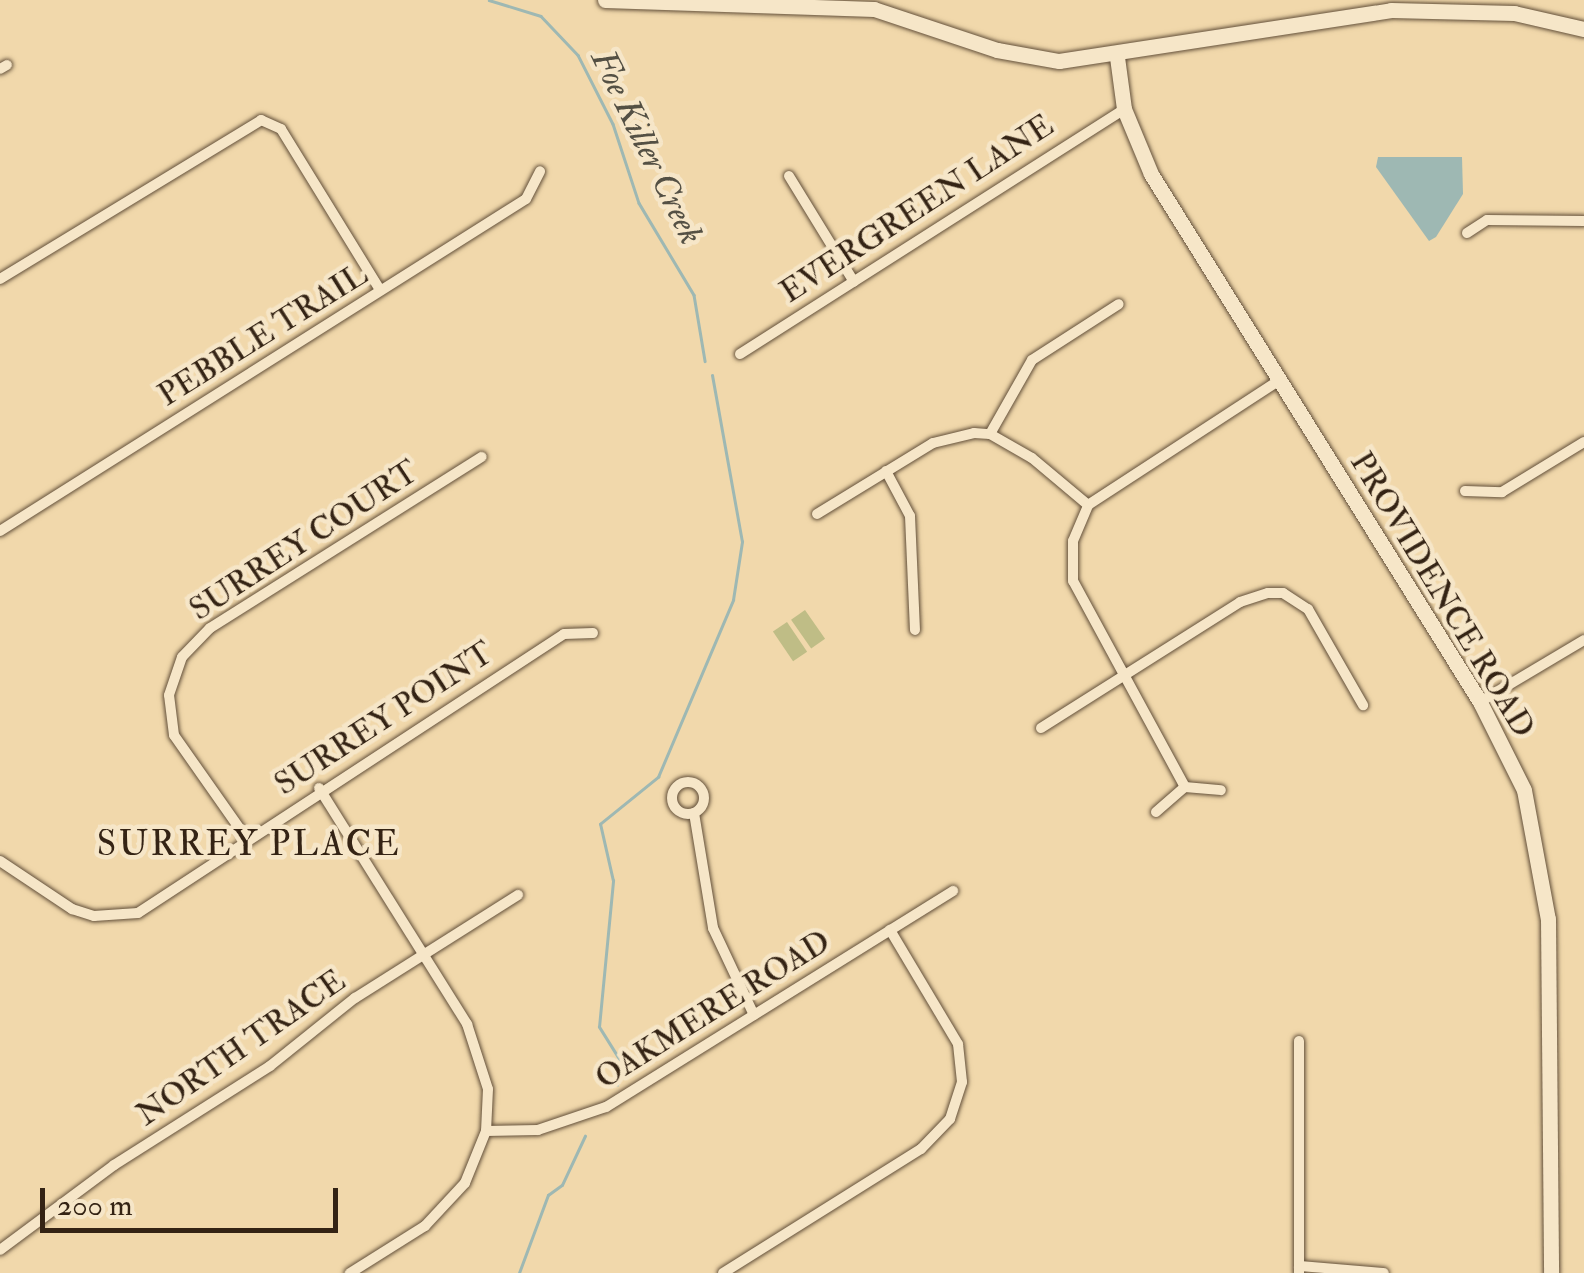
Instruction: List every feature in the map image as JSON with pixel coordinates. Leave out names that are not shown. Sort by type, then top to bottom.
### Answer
[{"type":"street","points":[[605,0],[844,5],[912,18],[1028,56],[1059,62],[1117,57],[1420,4],[1516,7],[1584,29]]},
{"type":"street","name":"PROVIDENCE ROAD","points":[[1117,57],[1124,109],[1174,215],[1480,702],[1524,790],[1546,885],[1551,1273]]},
{"type":"street","name":"EVERGREEN LANE","points":[[740,354],[1124,109]]},
{"type":"street","points":[[0,279],[261,120],[281,130],[380,290]]},
{"type":"street","name":"PEBBLE TRAIL","points":[[0,531],[526,199],[540,171]]},
{"type":"street","points":[[789,176],[854,282]]},
{"type":"street","points":[[1466,233],[1487,220],[1584,221]]},
{"type":"street","points":[[990,434],[1032,360],[1120,304]]},
{"type":"street","points":[[1185,786],[1073,581],[1070,556],[1088,505],[1278,380]]},
{"type":"street","points":[[818,514],[886,470],[959,433],[990,434],[1088,505]]},
{"type":"street","points":[[1465,491],[1502,492],[1584,442]]},
{"type":"street","name":"SURREY COURT","points":[[247,839],[174,734],[169,696],[182,657],[210,628],[482,457]]},
{"type":"street","points":[[886,470],[910,516],[915,630]]},
{"type":"street","points":[[1040,728],[1240,602],[1283,592],[1316,620],[1363,705]]},
{"type":"street","name":"SURREY POINT","points":[[0,861],[72,909],[118,917],[158,904],[319,788],[564,634],[593,633]]},
{"type":"street","points":[[1480,702],[1584,640]]},
{"type":"street","points":[[1156,812],[1185,786],[1221,790]]},
{"type":"street","points":[[319,788],[480,1050],[488,1090],[486,1130],[465,1184],[447,1207],[350,1273]]},
{"type":"street","points":[[694,813],[713,928],[754,1015]]},
{"type":"street","name":"OAKMERE ROAD","points":[[486,1130],[538,1130],[589,1116],[952,891]]},
{"type":"street","name":"NORTH TRACE","points":[[0,1250],[424,954],[518,895]]},
{"type":"street","points":[[724,1273],[921,1150],[950,1119],[962,1082],[958,1044],[890,930]]},
{"type":"street","points":[[1298,1042],[1299,1270],[1384,1273]]},
{"type":"shaded area","points":[[805,610],[825,639],[811,648],[791,620]]},
{"type":"shaded area","points":[[787,622],[807,652],[793,661],[773,632]]},
{"type":"water","points":[[1378,157],[1462,157],[1463,194],[1436,237],[1429,241],[1376,167]]},
{"type":"waterway","name":"Foe Killer Creek","points":[[489,0],[541,16],[578,55],[613,124],[639,203],[694,295],[705,361]]},
{"type":"waterway","name":"Foe Killer Creek","points":[[617,1085],[624,1067],[599,1027],[613,881],[600,824],[658,777],[733,600],[742,542],[712,376]]},
{"type":"waterway","name":"Foe Killer Creek","points":[[519,1273],[548,1195],[562,1185],[585,1136]]},
{"type":"district","name":"SURREY PLACE","points":[[249,844]]}]
